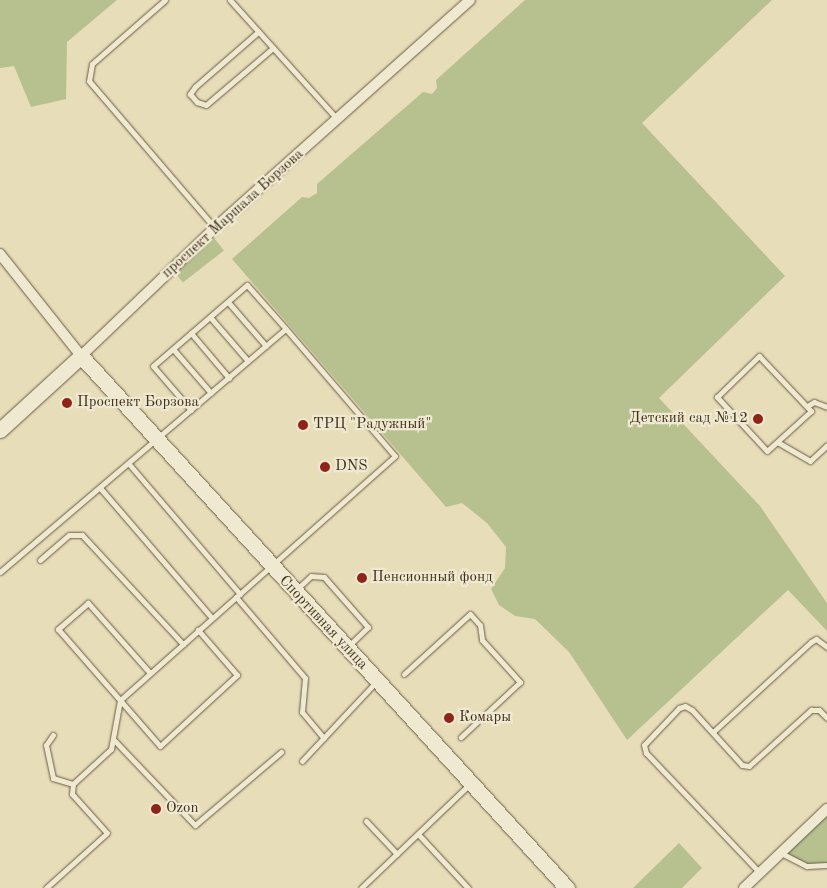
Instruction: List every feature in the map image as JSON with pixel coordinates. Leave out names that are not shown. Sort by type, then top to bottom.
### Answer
[{"type":"street","name":"проспект Маршала Борзова","points":[[0,430],[81,356],[215,228],[470,0]]},
{"type":"street","points":[[0,254],[81,356]]},
{"type":"street","name":"Спортивная улица","points":[[81,356],[294,592],[568,888]]},
{"type":"street","points":[[744,888],[827,808]]},
{"type":"lane","points":[[165,0],[92,64],[89,81],[215,228]]},
{"type":"lane","points":[[230,0],[337,120]]},
{"type":"lane","points":[[258,32],[195,87],[190,94],[197,102],[206,105],[273,48]]},
{"type":"lane","points":[[46,888],[107,833],[72,794],[73,784],[111,749],[120,700],[395,456],[247,285],[153,366],[191,410]]},
{"type":"lane","points":[[228,302],[266,346]]},
{"type":"lane","points":[[210,318],[248,361]]},
{"type":"lane","points":[[0,572],[101,489],[156,439],[286,329]]},
{"type":"lane","points":[[191,333],[229,378]]},
{"type":"lane","points":[[173,349],[211,393]]},
{"type":"lane","points":[[759,356],[809,405],[809,415],[779,443],[772,450],[763,449],[718,401],[718,393],[759,356]]},
{"type":"lane","points":[[809,405],[814,402],[827,406]]},
{"type":"lane","points":[[779,443],[810,461],[827,445]]},
{"type":"lane","points":[[129,464],[305,678],[302,712],[324,738]]},
{"type":"lane","points":[[101,489],[212,618]]},
{"type":"lane","points":[[40,560],[69,535],[82,535],[183,644]]},
{"type":"lane","points":[[294,592],[311,576],[324,577],[368,627],[346,648]]},
{"type":"lane","points":[[150,674],[88,603],[58,629],[160,746],[237,674],[198,630]]},
{"type":"lane","points":[[404,674],[470,614],[475,619],[480,625],[482,640],[520,682],[461,737]]},
{"type":"lane","points":[[713,732],[810,642],[816,639],[827,648]]},
{"type":"lane","points":[[302,761],[377,682]]},
{"type":"lane","points":[[760,873],[646,753],[644,745],[660,725],[685,706],[713,732],[742,764],[749,766],[811,710],[819,710],[827,718]]},
{"type":"lane","points":[[53,735],[46,745],[53,778],[73,784]]},
{"type":"lane","points":[[113,739],[195,825],[280,752]]},
{"type":"lane","points":[[361,888],[470,784]]},
{"type":"lane","points":[[366,821],[397,854]]},
{"type":"lane","points":[[418,834],[468,888]]},
{"type":"lane","points":[[781,853],[807,866],[827,865]]},
{"type":"green space","points":[[0,0],[117,0],[67,42],[66,99],[31,107],[14,66],[0,68]]},
{"type":"green space","points":[[525,0],[772,0],[642,123],[785,276],[659,398],[760,506],[827,603],[827,631],[788,590],[627,740],[569,652],[535,619],[515,616],[499,605],[491,589],[505,568],[506,547],[487,523],[462,503],[446,507],[232,259],[302,197],[309,198],[317,193],[317,184],[423,92],[432,94],[437,88],[436,80]]},
{"type":"green space","points":[[214,238],[224,251],[183,283],[173,270]]},
{"type":"green space","points":[[827,809],[827,865],[807,866],[781,853]]},
{"type":"green space","points":[[679,843],[702,868],[682,888],[633,888]]},
{"type":"place","name":"Проспект Борзова","points":[[67,403]]},
{"type":"place","name":"Детский сад №12","points":[[758,419]]},
{"type":"place","name":"ТРЦ \"Радужный\"","points":[[303,425]]},
{"type":"place","name":"DNS","points":[[325,467]]},
{"type":"place","name":"Пенсионный фонд","points":[[362,578]]},
{"type":"place","name":"Комары","points":[[449,718]]},
{"type":"place","name":"Ozon","points":[[156,809]]}]
